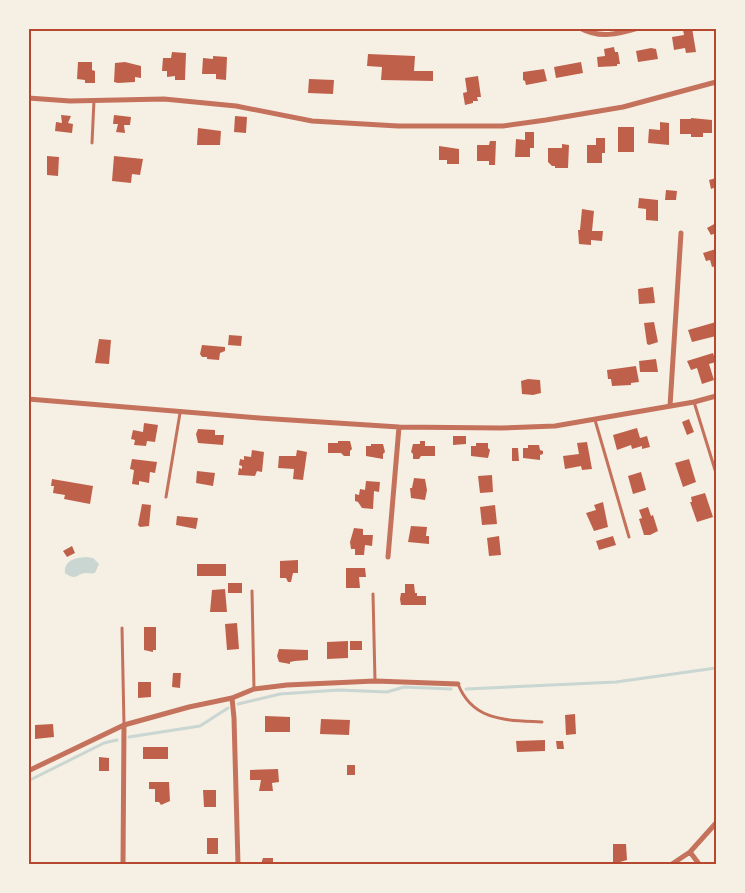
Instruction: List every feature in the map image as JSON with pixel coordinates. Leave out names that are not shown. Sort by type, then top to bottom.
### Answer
[{"type":"street","points":[[580,28],[603,35],[639,28]]},
{"type":"street","points":[[28,98],[164,99],[236,106],[323,121],[398,126],[502,126],[623,107],[717,82]]},
{"type":"street","points":[[670,406],[681,233]]},
{"type":"street","points":[[28,399],[399,427],[501,428],[555,426],[717,396]]},
{"type":"street","points":[[388,557],[399,427]]},
{"type":"street","points":[[28,771],[124,725],[189,706],[232,698],[254,689],[287,684],[375,681],[458,684]]},
{"type":"street","points":[[232,698],[238,864]]},
{"type":"street","points":[[123,864],[124,725]]},
{"type":"street","points":[[672,864],[690,852],[717,823]]},
{"type":"street","points":[[690,852],[699,864]]},
{"type":"lane","points":[[92,142],[94,100]]},
{"type":"lane","points":[[694,402],[717,473]]},
{"type":"lane","points":[[166,497],[180,412]]},
{"type":"lane","points":[[595,420],[629,537]]},
{"type":"lane","points":[[252,591],[254,689]]},
{"type":"lane","points":[[373,594],[375,681]]},
{"type":"lane","points":[[122,628],[124,725]]},
{"type":"lane","points":[[458,684],[463,698],[495,719],[542,722]]},
{"type":"shaded area","points":[[86,557],[93,558],[99,564],[95,573],[83,573],[75,577],[65,573],[68,562]]},
{"type":"building","points":[[692,28],[696,52],[686,53],[685,48],[674,50],[672,37],[684,35],[683,30]]},
{"type":"building","points":[[614,47],[615,52],[618,52],[620,64],[598,67],[597,57],[605,56],[604,49]]},
{"type":"building","points":[[656,49],[658,59],[638,62],[636,51]]},
{"type":"building","points":[[172,52],[186,53],[185,80],[175,80],[175,76],[167,77],[167,71],[162,71],[163,58],[171,58]]},
{"type":"building","points":[[368,54],[415,56],[414,71],[433,71],[433,81],[381,80],[382,67],[367,66]]},
{"type":"building","points":[[213,56],[227,57],[226,80],[216,79],[216,74],[202,74],[203,58],[213,59]]},
{"type":"building","points":[[78,62],[92,62],[95,83],[85,83],[85,80],[77,79]]},
{"type":"building","points":[[125,62],[141,66],[141,78],[135,77],[135,82],[114,82],[115,63]]},
{"type":"building","points":[[581,62],[583,73],[556,78],[554,67]]},
{"type":"building","points":[[544,69],[547,81],[526,85],[523,72]]},
{"type":"building","points":[[478,76],[481,97],[477,97],[478,101],[465,105],[463,93],[467,92],[465,78]]},
{"type":"building","points":[[309,79],[334,80],[333,94],[308,93]]},
{"type":"building","points":[[61,115],[71,116],[68,123],[73,124],[72,133],[55,131],[56,122],[62,123]]},
{"type":"building","points":[[114,115],[131,117],[130,125],[124,125],[125,133],[116,132],[118,124],[113,124]]},
{"type":"building","points":[[235,116],[247,117],[246,133],[234,132]]},
{"type":"building","points":[[680,119],[712,120],[712,133],[703,133],[703,137],[680,134]]},
{"type":"building","points":[[660,122],[669,123],[669,145],[648,143],[649,129],[660,130]]},
{"type":"building","points":[[618,127],[634,127],[634,152],[618,152]]},
{"type":"building","points":[[198,128],[221,131],[220,145],[197,145]]},
{"type":"building","points":[[525,132],[534,132],[534,148],[530,148],[530,157],[515,157],[516,139],[525,140]]},
{"type":"building","points":[[596,138],[605,138],[602,163],[587,163],[587,145],[596,145]]},
{"type":"building","points":[[490,141],[496,141],[495,165],[489,165],[489,161],[477,161],[477,145],[489,145]]},
{"type":"building","points":[[562,144],[569,145],[568,168],[555,168],[548,162],[548,148],[562,148]]},
{"type":"building","points":[[439,146],[459,149],[459,164],[447,164],[447,160],[439,160]]},
{"type":"building","points":[[47,156],[59,157],[58,176],[47,175]]},
{"type":"building","points":[[114,156],[143,159],[140,175],[132,174],[131,183],[112,181]]},
{"type":"building","points":[[716,178],[716,187],[711,189],[709,180]]},
{"type":"building","points":[[666,190],[677,191],[676,200],[665,200]]},
{"type":"building","points":[[639,198],[658,200],[658,221],[646,220],[646,209],[638,208]]},
{"type":"building","points":[[582,209],[594,211],[592,231],[603,231],[602,241],[591,240],[591,245],[579,244],[578,230],[580,230]]},
{"type":"building","points":[[716,223],[716,233],[711,235],[707,228]]},
{"type":"building","points":[[716,249],[716,266],[712,267],[710,260],[706,261],[703,253]]},
{"type":"building","points":[[653,287],[655,303],[639,304],[638,289]]},
{"type":"building","points":[[654,322],[658,342],[649,345],[644,323]]},
{"type":"building","points":[[716,322],[716,336],[692,342],[688,330]]},
{"type":"building","points":[[229,335],[242,336],[241,346],[228,345]]},
{"type":"building","points":[[99,339],[111,340],[109,364],[95,363]]},
{"type":"building","points":[[202,345],[225,347],[225,351],[220,353],[219,360],[207,359],[200,354]]},
{"type":"building","points":[[713,353],[716,362],[709,364],[714,380],[702,384],[697,368],[691,370],[687,361]]},
{"type":"building","points":[[656,359],[658,372],[640,372],[639,361]]},
{"type":"building","points":[[636,366],[639,382],[612,386],[607,370]]},
{"type":"building","points":[[540,380],[541,393],[522,394],[521,381]]},
{"type":"building","points":[[689,419],[694,432],[687,435],[682,422]]},
{"type":"building","points":[[144,423],[158,425],[155,442],[147,441],[146,446],[134,445],[135,440],[131,439],[133,430],[143,432]]},
{"type":"building","points":[[637,428],[640,438],[647,436],[650,447],[642,449],[642,446],[632,449],[631,445],[617,450],[613,435]]},
{"type":"building","points":[[198,429],[215,430],[215,435],[224,435],[223,445],[198,443],[196,434]]},
{"type":"building","points":[[453,436],[466,436],[466,444],[453,445]]},
{"type":"building","points":[[338,441],[350,441],[352,449],[350,456],[328,453],[328,443],[338,443]]},
{"type":"building","points":[[420,441],[425,441],[425,446],[435,446],[435,456],[421,456],[419,459],[413,459],[411,452],[413,444],[420,444]]},
{"type":"building","points":[[587,442],[592,469],[582,470],[581,466],[565,469],[563,456],[579,454],[577,443]]},
{"type":"building","points":[[476,443],[488,443],[490,450],[488,458],[471,456],[471,446],[476,446]]},
{"type":"building","points":[[371,444],[383,444],[385,452],[383,459],[366,456],[366,446],[371,446]]},
{"type":"building","points":[[528,445],[539,445],[540,450],[543,451],[540,460],[523,458],[523,448],[528,448]]},
{"type":"building","points":[[512,448],[518,448],[519,461],[512,461]]},
{"type":"building","points":[[252,450],[264,452],[262,472],[257,471],[255,476],[238,475],[239,468],[242,469],[239,465],[240,459],[244,460],[244,456],[251,457]]},
{"type":"building","points":[[297,450],[307,452],[303,480],[293,479],[294,469],[278,468],[279,456],[296,456]]},
{"type":"building","points":[[132,459],[157,462],[155,473],[150,472],[149,483],[139,481],[139,485],[132,484],[134,470],[130,469]]},
{"type":"building","points":[[689,459],[696,482],[683,487],[675,463]]},
{"type":"building","points":[[197,471],[215,473],[213,486],[196,483]]},
{"type":"building","points":[[641,472],[646,490],[633,494],[628,476]]},
{"type":"building","points":[[492,475],[493,492],[480,493],[478,476]]},
{"type":"building","points":[[414,478],[425,479],[427,490],[425,500],[411,498],[410,488],[412,488]]},
{"type":"building","points":[[52,479],[93,486],[90,504],[64,499],[65,495],[53,493]]},
{"type":"building","points":[[366,481],[380,482],[379,492],[374,491],[373,509],[362,508],[355,501],[355,494],[359,495],[360,489],[365,490]]},
{"type":"building","points":[[705,493],[713,517],[697,522],[690,502],[692,502],[691,497]]},
{"type":"building","points":[[603,502],[608,527],[594,531],[586,513],[596,510],[594,505]]},
{"type":"building","points":[[142,504],[151,505],[149,526],[140,527],[138,525]]},
{"type":"building","points":[[495,505],[497,524],[482,525],[480,507]]},
{"type":"building","points":[[648,507],[658,531],[644,535],[639,510]]},
{"type":"building","points":[[177,516],[198,518],[196,529],[176,525]]},
{"type":"building","points":[[411,526],[427,527],[426,536],[429,536],[429,544],[408,542]]},
{"type":"building","points":[[354,528],[363,529],[363,535],[373,535],[372,546],[365,545],[364,555],[355,555],[355,549],[351,549],[350,542]]},
{"type":"building","points":[[499,536],[501,555],[489,556],[487,538]]},
{"type":"building","points":[[613,536],[616,545],[599,550],[596,541]]},
{"type":"building","points":[[72,546],[75,553],[67,557],[63,551]]},
{"type":"building","points":[[298,560],[298,573],[293,573],[291,582],[288,582],[286,578],[280,578],[280,561]]},
{"type":"building","points":[[197,564],[226,564],[226,576],[197,576]]},
{"type":"building","points":[[346,568],[365,568],[366,577],[359,577],[360,588],[346,588]]},
{"type":"building","points":[[228,583],[242,583],[242,593],[228,593]]},
{"type":"building","points":[[405,584],[414,584],[417,596],[426,596],[426,605],[401,605],[401,593],[405,593]]},
{"type":"building","points":[[225,589],[227,612],[210,612],[212,590]]},
{"type":"building","points":[[237,623],[239,649],[227,650],[225,624]]},
{"type":"building","points":[[144,627],[156,627],[156,650],[153,652],[144,650]]},
{"type":"building","points":[[348,641],[348,658],[327,659],[327,642]]},
{"type":"building","points":[[350,641],[362,641],[362,650],[350,650]]},
{"type":"building","points":[[279,649],[308,650],[308,660],[290,662],[290,664],[279,662],[277,656]]},
{"type":"building","points":[[173,673],[181,673],[180,688],[172,687]]},
{"type":"building","points":[[138,682],[151,682],[151,697],[138,698]]},
{"type":"building","points":[[575,714],[576,734],[566,735],[565,715]]},
{"type":"building","points":[[265,716],[290,717],[290,732],[265,732]]},
{"type":"building","points":[[321,719],[350,720],[349,735],[320,734]]},
{"type":"building","points":[[53,724],[54,737],[35,739],[35,725]]},
{"type":"building","points":[[545,740],[545,751],[517,752],[516,741]]},
{"type":"building","points":[[556,741],[563,741],[564,749],[557,749]]},
{"type":"building","points":[[143,747],[168,747],[168,759],[143,759]]},
{"type":"building","points":[[99,757],[109,758],[109,771],[99,771]]},
{"type":"building","points":[[347,765],[355,765],[355,775],[347,775]]},
{"type":"building","points":[[278,769],[279,782],[272,783],[273,791],[259,791],[261,780],[250,780],[250,770]]},
{"type":"building","points":[[149,782],[169,782],[170,801],[161,805],[155,802],[155,789],[149,789]]},
{"type":"building","points":[[203,790],[216,790],[216,807],[204,807]]},
{"type":"building","points":[[207,838],[218,838],[218,854],[207,854]]},
{"type":"building","points":[[613,844],[626,844],[627,860],[620,864],[613,864]]},
{"type":"building","points":[[263,858],[273,858],[273,864],[261,864]]},
{"type":"waterway","points":[[466,689],[616,682],[716,668]]},
{"type":"waterway","points":[[238,704],[280,694],[339,690],[387,692],[404,687],[451,689]]},
{"type":"waterway","points":[[129,737],[200,726],[228,708]]},
{"type":"waterway","points":[[28,781],[104,743],[117,740]]}]
